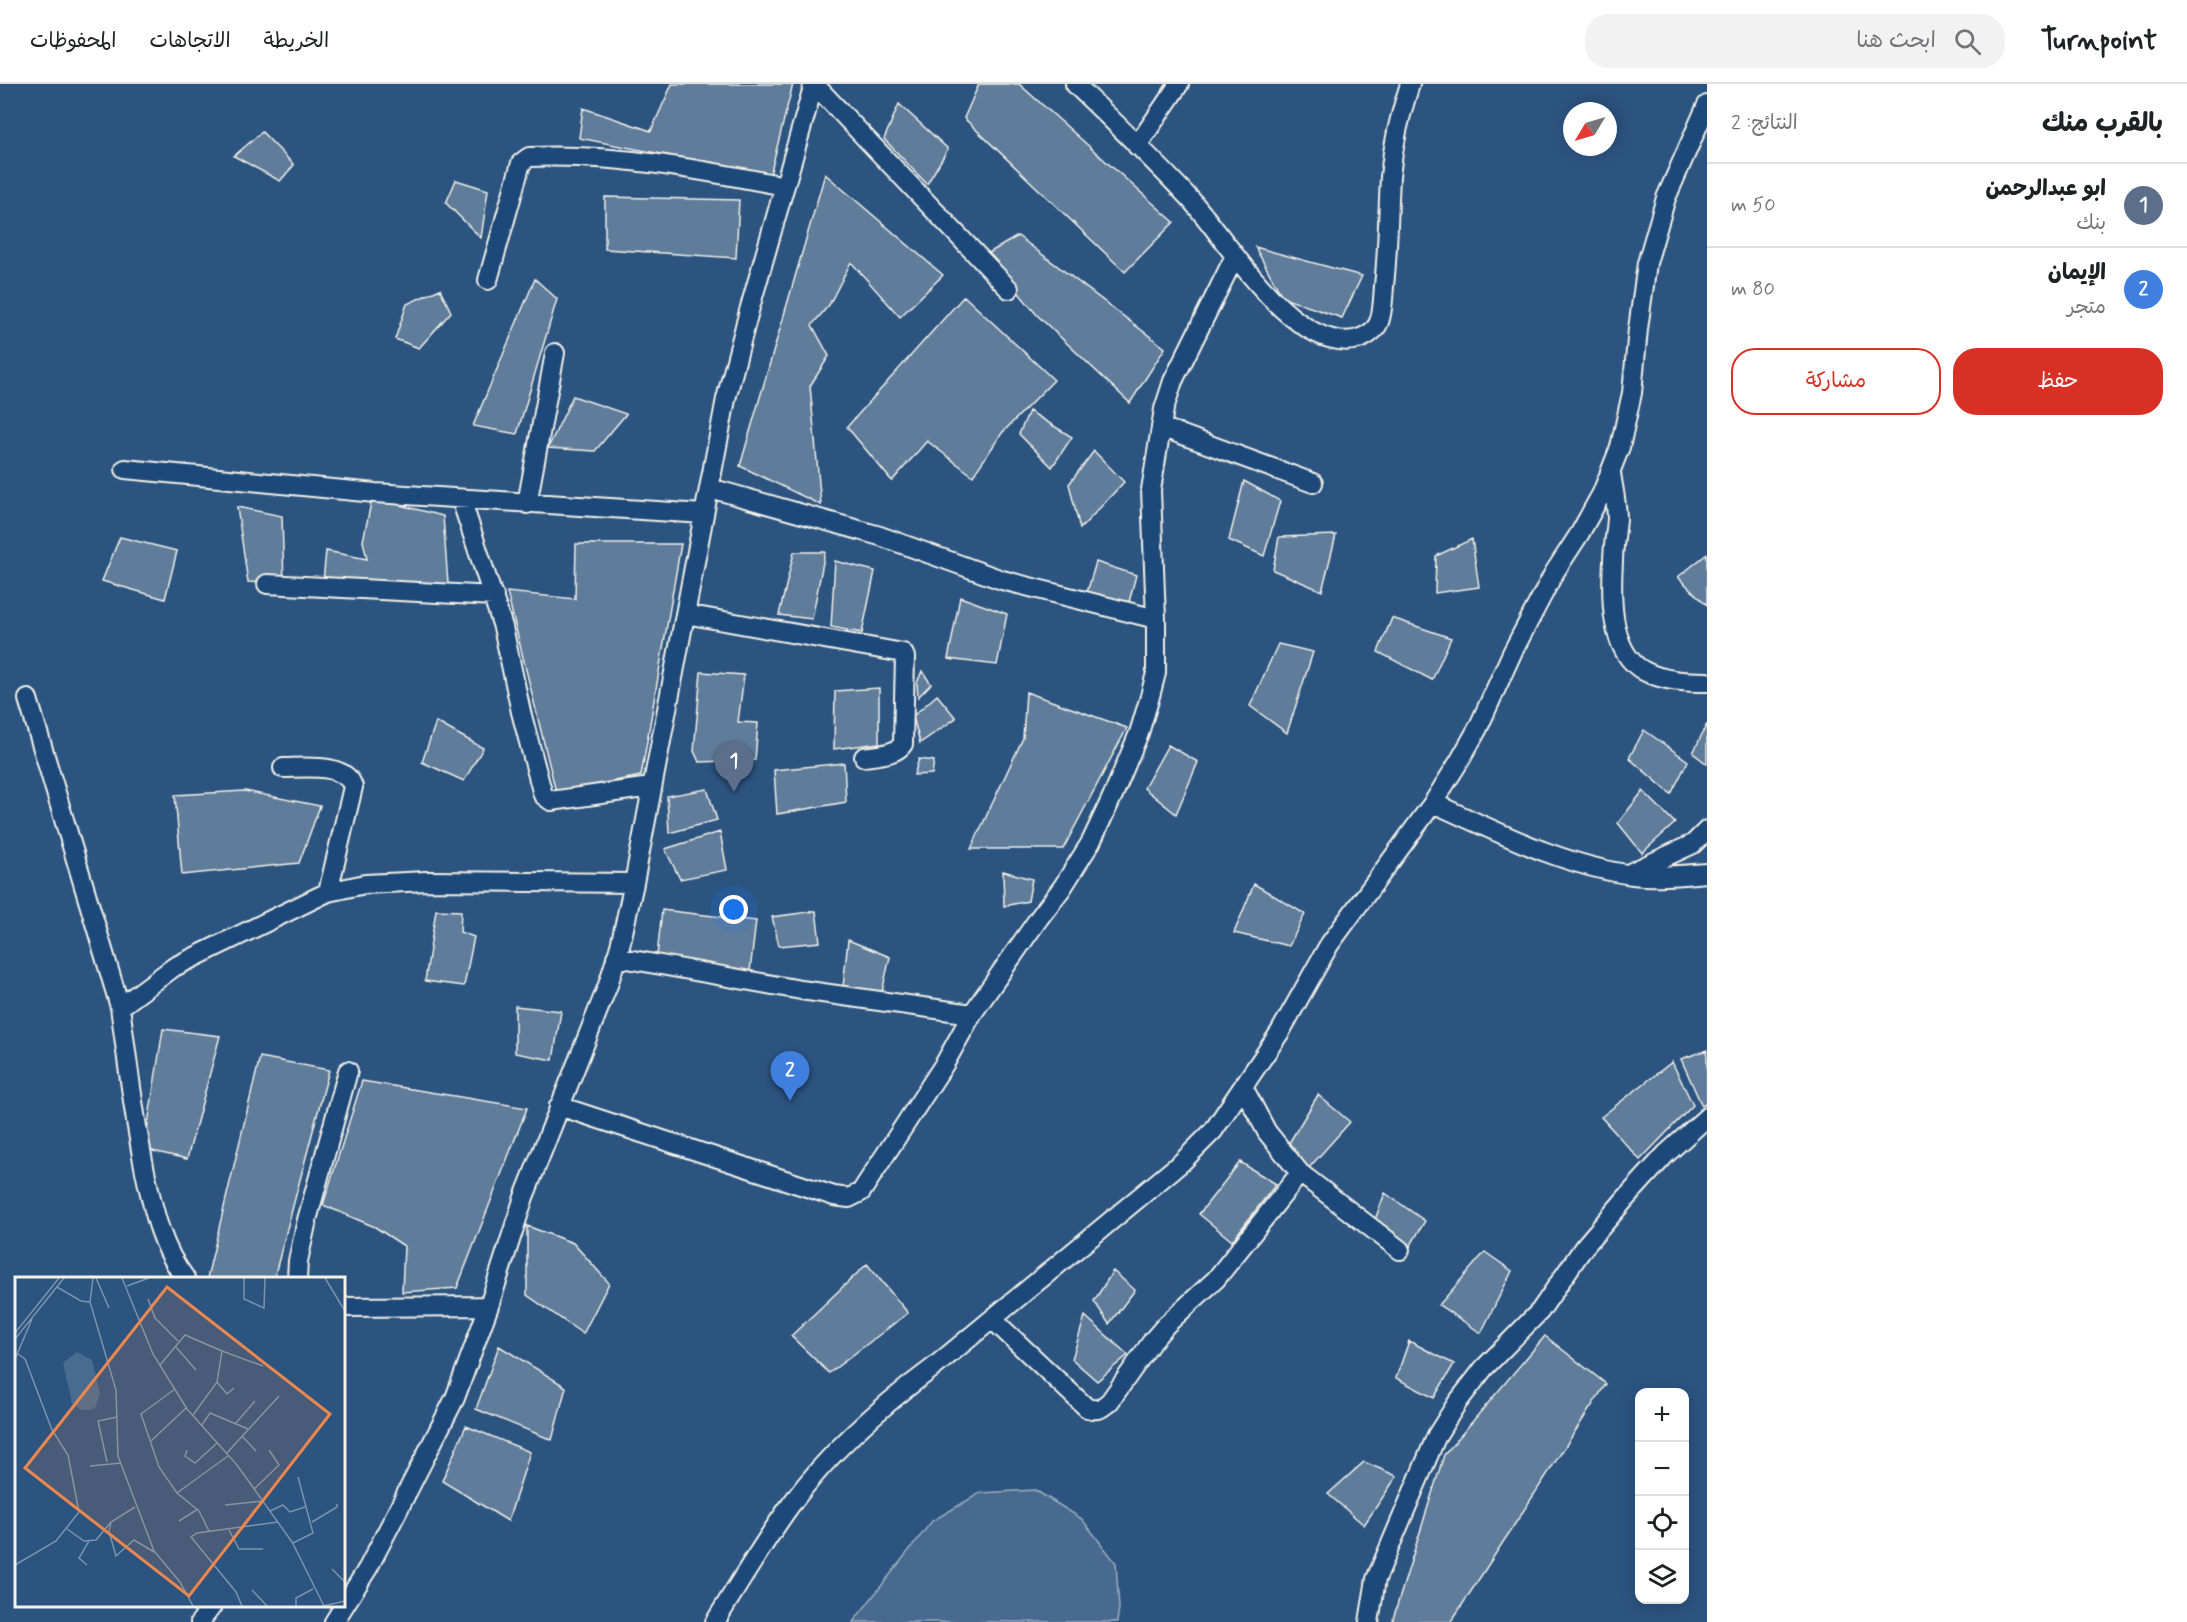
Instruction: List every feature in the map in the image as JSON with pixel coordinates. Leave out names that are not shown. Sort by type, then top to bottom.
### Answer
[{"type":"street","points":[[345,1605],[368,1568],[455,1398],[489,1306],[524,1197],[559,1106],[589,1037],[616,957],[634,883],[730,381],[814,84],[1009,289]]},
{"type":"street","points":[[1075,84],[1192,201],[1235,256],[1279,305],[1300,325],[1337,341],[1369,335],[1378,324],[1388,252],[1390,176],[1396,126],[1410,84]]},
{"type":"street","points":[[1137,147],[1179,84]]},
{"type":"street","points":[[715,1622],[788,1509],[835,1451],[894,1397],[1182,1162],[1213,1131],[1280,1032],[1329,945],[1433,803],[1479,728],[1512,653],[1611,473],[1620,447],[1632,393],[1647,263],[1666,198],[1707,105]]},
{"type":"street","points":[[489,280],[521,163],[529,157],[617,160],[688,167],[785,186]]},
{"type":"street","points":[[559,1106],[834,1196],[849,1198],[857,1195],[865,1187],[945,1063],[972,1014],[1062,888],[1091,842],[1139,733],[1156,673],[1151,490],[1161,427],[1173,381],[1235,256]]},
{"type":"street","points":[[527,504],[555,353]]},
{"type":"street","points":[[1161,427],[1313,483]]},
{"type":"street","points":[[125,469],[298,487],[704,514]]},
{"type":"street","points":[[1611,473],[1617,518],[1611,606],[1614,627],[1630,658],[1642,670],[1663,678],[1707,682]]},
{"type":"street","points":[[710,488],[879,536],[1002,580],[1156,619]]},
{"type":"street","points":[[462,499],[494,596],[543,795],[551,801],[651,787]]},
{"type":"street","points":[[267,584],[494,596]]},
{"type":"street","points":[[685,614],[903,653],[905,657],[903,744],[895,751],[864,757]]},
{"type":"street","points":[[28,699],[120,1007],[139,1141],[157,1224],[184,1277]]},
{"type":"street","points":[[283,768],[334,769],[342,772],[353,787],[328,892]]},
{"type":"street","points":[[1433,803],[1510,837],[1596,867],[1628,874],[1707,873]]},
{"type":"street","points":[[1628,874],[1693,844],[1707,830]]},
{"type":"street","points":[[120,1007],[174,967],[328,892],[365,884],[427,881],[634,883]]},
{"type":"street","points":[[616,957],[801,990],[972,1014]]},
{"type":"street","points":[[297,1277],[307,1220],[348,1071]]},
{"type":"street","points":[[1243,1087],[1267,1132],[1300,1173],[1400,1250]]},
{"type":"street","points":[[1370,1622],[1376,1579],[1437,1435],[1457,1403],[1484,1368],[1540,1311],[1584,1247],[1626,1198],[1666,1154],[1707,1117]]},
{"type":"street","points":[[992,1319],[1087,1408],[1096,1411],[1101,1409],[1110,1401],[1166,1325],[1216,1279],[1300,1173]]},
{"type":"street","points":[[345,1306],[489,1306]]},
{"type":"street","points":[[200,1622],[211,1607]]},
{"type":"street","points":[[334,1622],[343,1607]]},
{"type":"shaded area","points":[[1035,1490],[1082,1519],[1116,1563],[1119,1608],[1117,1622],[853,1622],[932,1521],[980,1493]]},
{"type":"building","points":[[672,84],[793,84],[770,175],[579,138],[583,108],[651,131]]},
{"type":"building","points":[[979,84],[1019,84],[1174,222],[1125,272],[964,118]]},
{"type":"building","points":[[899,104],[948,149],[927,184],[884,139]]},
{"type":"building","points":[[262,132],[294,165],[280,181],[234,156]]},
{"type":"building","points":[[825,174],[943,275],[900,317],[851,262],[829,305],[812,325],[829,356],[810,386],[821,505],[740,466]]},
{"type":"building","points":[[456,180],[488,190],[481,238],[446,203]]},
{"type":"building","points":[[605,197],[739,200],[736,258],[605,249]]},
{"type":"building","points":[[1018,236],[1165,348],[1130,403],[1037,315],[987,254]]},
{"type":"building","points":[[1255,247],[1362,276],[1342,318],[1283,298]]},
{"type":"building","points":[[535,279],[557,299],[517,434],[473,426]]},
{"type":"building","points":[[440,289],[451,312],[419,348],[395,339],[407,304]]},
{"type":"building","points":[[964,296],[1054,380],[1002,433],[973,476],[927,441],[892,481],[847,427]]},
{"type":"building","points":[[573,396],[626,414],[595,451],[548,448]]},
{"type":"building","points":[[1029,411],[1072,437],[1052,467],[1019,434]]},
{"type":"building","points":[[1094,451],[1124,482],[1080,529],[1069,484]]},
{"type":"building","points":[[1244,481],[1280,501],[1264,556],[1229,540]]},
{"type":"building","points":[[372,498],[443,516],[448,584],[323,582],[326,551],[367,559],[363,541]]},
{"type":"building","points":[[237,507],[282,516],[284,584],[248,582]]},
{"type":"building","points":[[1336,535],[1322,591],[1273,570],[1279,537]]},
{"type":"building","points":[[120,537],[177,551],[165,599],[102,581]]},
{"type":"building","points":[[1472,539],[1479,587],[1435,593],[1436,556]]},
{"type":"building","points":[[576,544],[681,544],[641,776],[556,792],[507,592],[575,599]]},
{"type":"building","points":[[794,552],[825,552],[812,619],[779,615]]},
{"type":"building","points":[[1707,554],[1707,605],[1678,577]]},
{"type":"building","points":[[835,561],[875,571],[862,633],[831,627]]},
{"type":"building","points":[[1096,562],[1136,575],[1128,606],[1086,596]]},
{"type":"building","points":[[960,597],[1007,614],[997,665],[948,659]]},
{"type":"building","points":[[1392,618],[1451,638],[1432,680],[1378,652]]},
{"type":"building","points":[[1278,644],[1313,652],[1287,733],[1250,706]]},
{"type":"building","points":[[922,671],[931,684],[918,697],[917,683]]},
{"type":"building","points":[[701,672],[744,675],[738,722],[758,723],[755,760],[699,762],[694,751]]},
{"type":"building","points":[[879,688],[879,743],[834,749],[835,691]]},
{"type":"building","points":[[1026,692],[1127,728],[1063,849],[971,849],[1023,738]]},
{"type":"building","points":[[937,695],[956,718],[920,743],[913,716]]},
{"type":"building","points":[[436,722],[483,748],[464,781],[422,762]]},
{"type":"building","points":[[1707,724],[1707,764],[1693,753]]},
{"type":"building","points":[[1644,730],[1688,761],[1671,794],[1629,758]]},
{"type":"building","points":[[1168,745],[1198,762],[1176,814],[1144,788]]},
{"type":"building","points":[[919,759],[934,761],[932,774],[914,775]]},
{"type":"building","points":[[844,763],[846,802],[777,814],[774,770]]},
{"type":"building","points":[[707,789],[717,820],[669,833],[667,796]]},
{"type":"building","points":[[245,791],[320,806],[299,863],[182,875],[175,795]]},
{"type":"building","points":[[1643,791],[1675,823],[1642,853],[1618,823]]},
{"type":"building","points":[[720,832],[727,870],[680,879],[665,849]]},
{"type":"building","points":[[1003,871],[1032,879],[1028,901],[1004,906]]},
{"type":"building","points":[[1254,884],[1305,914],[1289,946],[1234,933]]},
{"type":"building","points":[[436,910],[461,911],[460,932],[474,937],[464,986],[425,981]]},
{"type":"building","points":[[662,910],[756,921],[750,971],[657,956]]},
{"type":"building","points":[[816,911],[820,942],[779,946],[772,917]]},
{"type":"building","points":[[848,940],[890,957],[882,992],[843,987]]},
{"type":"building","points":[[515,1006],[561,1011],[553,1060],[515,1053]]},
{"type":"building","points":[[163,1029],[220,1036],[187,1159],[144,1149]]},
{"type":"building","points":[[1707,1050],[1707,1103],[1702,1106],[1681,1059]]},
{"type":"building","points":[[260,1057],[329,1070],[274,1277],[207,1277]]},
{"type":"building","points":[[1672,1062],[1693,1105],[1640,1160],[1601,1117]]},
{"type":"building","points":[[362,1081],[527,1108],[457,1288],[402,1292],[404,1246],[375,1227],[323,1205]]},
{"type":"building","points":[[1318,1095],[1350,1122],[1307,1170],[1286,1148]]},
{"type":"building","points":[[1240,1162],[1276,1184],[1232,1241],[1199,1214]]},
{"type":"building","points":[[1385,1193],[1425,1221],[1408,1250],[1373,1225]]},
{"type":"building","points":[[527,1226],[573,1243],[609,1283],[583,1334],[527,1295]]},
{"type":"building","points":[[1485,1252],[1512,1271],[1481,1333],[1439,1305]]},
{"type":"building","points":[[867,1264],[908,1313],[829,1373],[791,1336]]},
{"type":"building","points":[[1113,1271],[1135,1290],[1109,1324],[1094,1301]]},
{"type":"building","points":[[1085,1316],[1128,1355],[1097,1381],[1072,1359]]},
{"type":"building","points":[[1545,1336],[1606,1384],[1451,1622],[1392,1622],[1444,1455]]},
{"type":"building","points":[[1409,1341],[1454,1364],[1434,1398],[1396,1378]]},
{"type":"building","points":[[499,1346],[566,1387],[552,1440],[476,1409]]},
{"type":"building","points":[[466,1426],[530,1452],[508,1521],[442,1481]]},
{"type":"building","points":[[1364,1462],[1397,1476],[1364,1525],[1328,1494]]},
{"type":"place","name":"ابو عبدالرحمن","points":[[734,792]]},
{"type":"place","name":"الإيمان","points":[[790,1101]]}]
